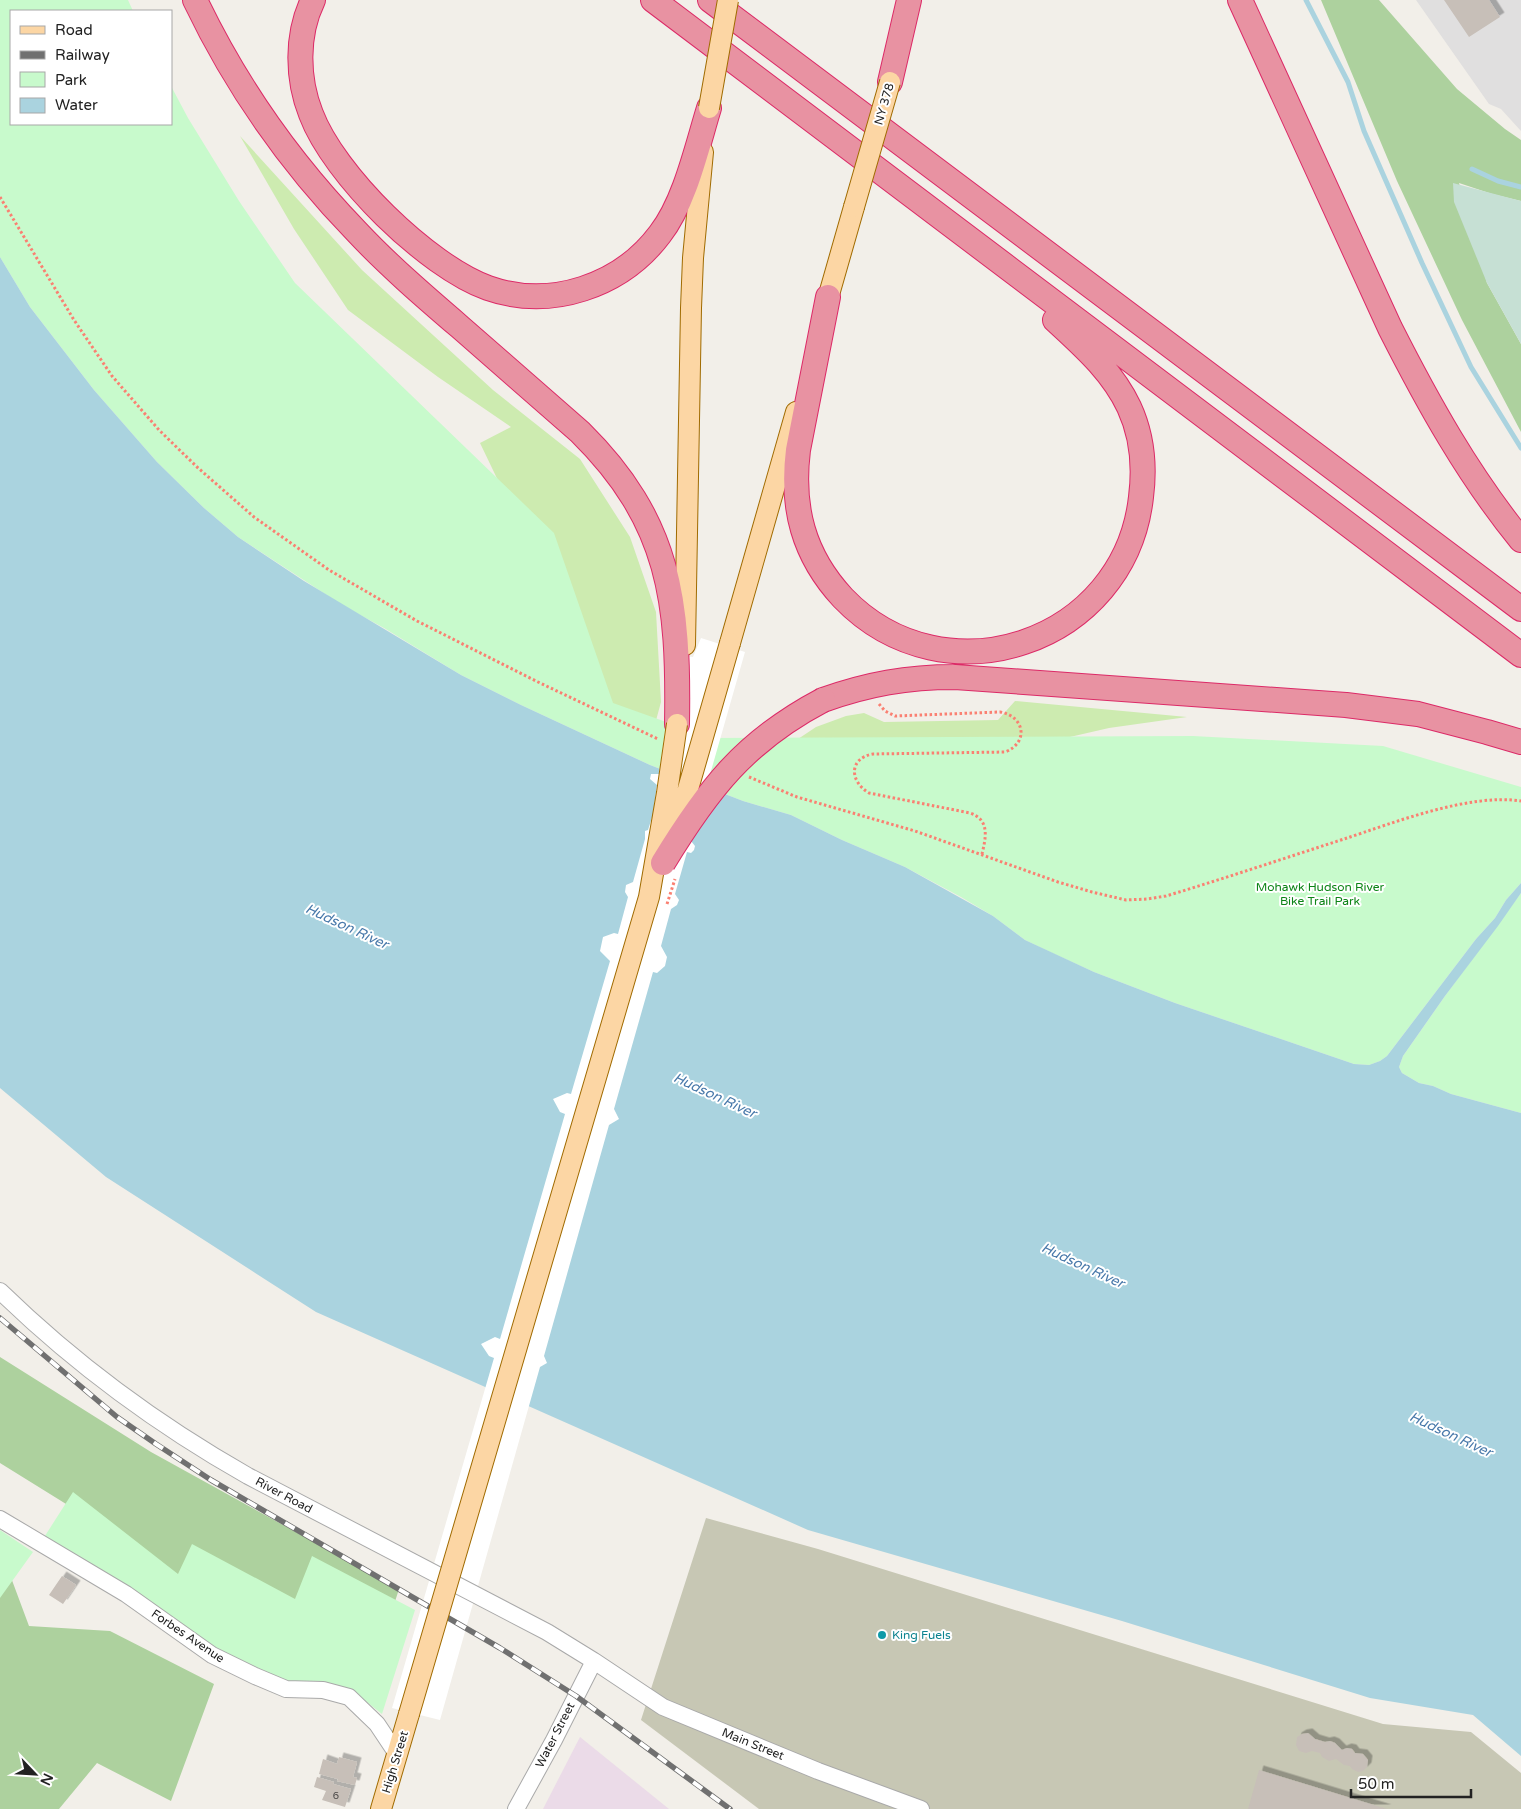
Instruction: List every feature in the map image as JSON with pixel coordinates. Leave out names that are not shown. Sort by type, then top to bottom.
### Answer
[{"type":"highway","points":[[195,0],[220,49],[251,100],[290,156],[334,208],[402,277],[580,432],[601,452],[620,476],[637,502],[660,551],[667,576],[680,658],[677,724]]},
{"type":"highway","points":[[313,0],[303,28],[300,51],[301,73],[309,109],[322,136],[358,186],[401,230],[450,269],[471,281],[490,288],[529,296],[550,296],[595,286],[630,265],[661,234],[672,216],[682,194],[709,108]]},
{"type":"highway","points":[[635,0],[742,67]]},
{"type":"highway","points":[[653,0],[1521,655]]},
{"type":"highway","points":[[710,0],[1521,609]]},
{"type":"highway","points":[[890,82],[909,0]]},
{"type":"highway","points":[[1240,0],[1386,319],[1426,399],[1486,494],[1521,540]]},
{"type":"highway","points":[[828,297],[795,471],[795,493],[801,525],[811,553],[822,570],[834,588],[867,619],[884,630],[928,647],[950,651],[974,652],[1024,643],[1047,633],[1068,620],[1089,603],[1107,583],[1121,561],[1133,534],[1140,508],[1143,480],[1142,454],[1137,430],[1126,402],[1106,370],[962,233]]},
{"type":"highway","points":[[669,870],[694,814],[714,786],[756,744],[778,726],[823,700],[849,691],[900,679],[955,677],[1346,704],[1418,714],[1521,742]]},
{"type":"main road","points":[[680,658],[693,258],[701,164],[728,0]]},
{"type":"main road","name":"NY 378","points":[[649,897],[669,870],[686,796],[914,0]]},
{"type":"main road","name":"NY 378","points":[[649,897],[677,724]]},
{"type":"main road","name":"High Street","points":[[381,1809],[649,897]]},
{"type":"street","name":"River Road","points":[[0,1291],[67,1352],[165,1426],[200,1449],[547,1632],[594,1661]]},
{"type":"street","name":"Forbes Avenue","points":[[0,1519],[126,1594],[212,1655],[286,1689],[323,1690],[348,1698],[377,1724],[397,1754]]},
{"type":"street","name":"Water Street","points":[[516,1809],[594,1661]]},
{"type":"street","name":"Main Street","points":[[594,1661],[663,1708],[818,1771],[921,1809]]},
{"type":"path","points":[[878,701],[885,711],[895,716],[1000,712],[1009,714],[1016,720],[1021,731],[1019,740],[1014,748],[1005,752],[873,754],[863,758],[855,770],[854,777],[857,784],[868,793],[978,816],[984,823],[986,834],[982,854]]},
{"type":"path","points":[[665,912],[669,870]]},
{"type":"shaded area","points":[[1416,0],[1521,0],[1521,131],[1501,109],[1489,104]]},
{"type":"shaded area","points":[[1453,183],[1521,201],[1521,344],[1487,283],[1454,202]]},
{"type":"shaded area","name":"King Fuels","points":[[706,1518],[818,1549],[1383,1724],[1471,1732],[1521,1773],[1521,1809],[759,1809],[641,1720]]},
{"type":"shaded area","points":[[580,1737],[669,1809],[543,1809]]},
{"type":"green space","name":"Mohawk Hudson River Bike Trail Park","points":[[0,0],[128,0],[133,10],[10,10],[10,125],[172,125],[172,88],[188,118],[239,201],[295,283],[554,533],[613,703],[711,738],[1193,736],[1383,746],[1521,787],[1521,883],[1387,1056],[1369,1065],[1354,1064],[1175,1003],[1094,972],[1025,940],[993,916],[905,867],[842,840],[791,815],[743,801],[650,765],[521,705],[461,675],[342,605],[238,537],[204,508],[157,462],[94,390],[30,307],[0,257]]},
{"type":"green space","points":[[1321,0],[1379,0],[1457,89],[1521,140],[1521,201],[1459,183],[1487,283],[1521,344],[1521,432],[1462,320],[1397,181]]},
{"type":"green space","points":[[240,136],[362,270],[493,390],[580,459],[630,537],[656,612],[661,702],[648,750],[536,696],[527,541],[480,443],[511,427],[438,377],[348,310],[294,229]]},
{"type":"green space","points":[[1015,701],[1187,717],[1109,728],[1035,745],[786,747],[816,727],[846,716],[864,713],[884,722],[998,720]]},
{"type":"green space","points":[[1521,893],[1521,1113],[1451,1094],[1433,1086],[1419,1083],[1402,1073],[1399,1067],[1403,1056],[1445,996]]},
{"type":"green space","points":[[0,1357],[151,1452],[399,1589],[368,1686],[252,1633],[137,1548],[0,1463]]},
{"type":"green space","points":[[73,1492],[178,1574],[192,1544],[295,1599],[312,1556],[415,1610],[382,1714],[354,1692],[289,1684],[225,1654],[43,1539]]},
{"type":"green space","points":[[0,1530],[33,1552],[0,1598]]},
{"type":"green space","points":[[0,1548],[29,1626],[110,1631],[214,1684],[171,1801],[97,1763],[59,1809],[0,1809]]},
{"type":"water","name":"Hudson River","points":[[0,257],[30,307],[94,390],[157,462],[204,508],[238,537],[304,581],[461,675],[521,705],[650,765],[743,801],[791,815],[842,840],[905,867],[993,916],[1025,940],[1094,972],[1175,1003],[1354,1064],[1369,1065],[1387,1056],[1521,883],[1521,893],[1445,996],[1403,1056],[1399,1067],[1402,1073],[1419,1083],[1433,1086],[1451,1094],[1521,1113],[1521,1756],[1473,1715],[1370,1698],[1122,1621],[808,1530],[316,1312],[106,1177],[0,1088]]},
{"type":"pier","points":[[701,638],[745,652],[691,841],[695,846],[694,850],[691,853],[687,852],[675,894],[679,900],[677,905],[671,909],[661,946],[667,957],[665,966],[657,973],[653,972],[614,1109],[619,1119],[609,1125],[544,1356],[547,1363],[540,1367],[440,1720],[392,1708],[494,1358],[489,1356],[481,1344],[495,1337],[500,1339],[565,1114],[560,1112],[553,1099],[567,1093],[571,1094],[610,961],[600,951],[603,937],[614,933],[618,934],[628,897],[625,892],[626,885],[633,882],[645,839],[645,831],[648,830],[653,814],[657,785],[650,779],[651,774],[659,774],[668,710],[668,654],[693,657]]},
{"type":"building","points":[[1444,0],[1489,0],[1500,17],[1469,37]]},
{"type":"building","points":[[62,1576],[76,1585],[63,1604],[49,1595]]},
{"type":"building","points":[[1308,1733],[1315,1739],[1335,1743],[1342,1750],[1347,1748],[1352,1749],[1355,1753],[1363,1754],[1368,1760],[1367,1767],[1363,1771],[1358,1772],[1336,1759],[1329,1761],[1322,1757],[1320,1753],[1299,1751],[1296,1745],[1297,1737]]},
{"type":"building","points":[[339,1757],[357,1762],[353,1777],[357,1778],[355,1785],[319,1774],[323,1759],[337,1764]]},
{"type":"building","points":[[1259,1770],[1387,1809],[1248,1809]]},
{"type":"building","points":[[317,1777],[351,1789],[345,1807],[322,1800],[326,1791],[314,1787]]},
{"type":"waterway","points":[[1306,0],[1348,82],[1364,131],[1422,263],[1471,367],[1521,448]]},
{"type":"waterway","points":[[1472,169],[1498,181],[1521,187]]},
{"type":"railway","points":[[0,1318],[117,1417],[156,1444],[211,1480],[500,1648],[576,1696],[730,1809]]},
{"type":"place","name":"King Fuels","points":[[882,1635]]}]
